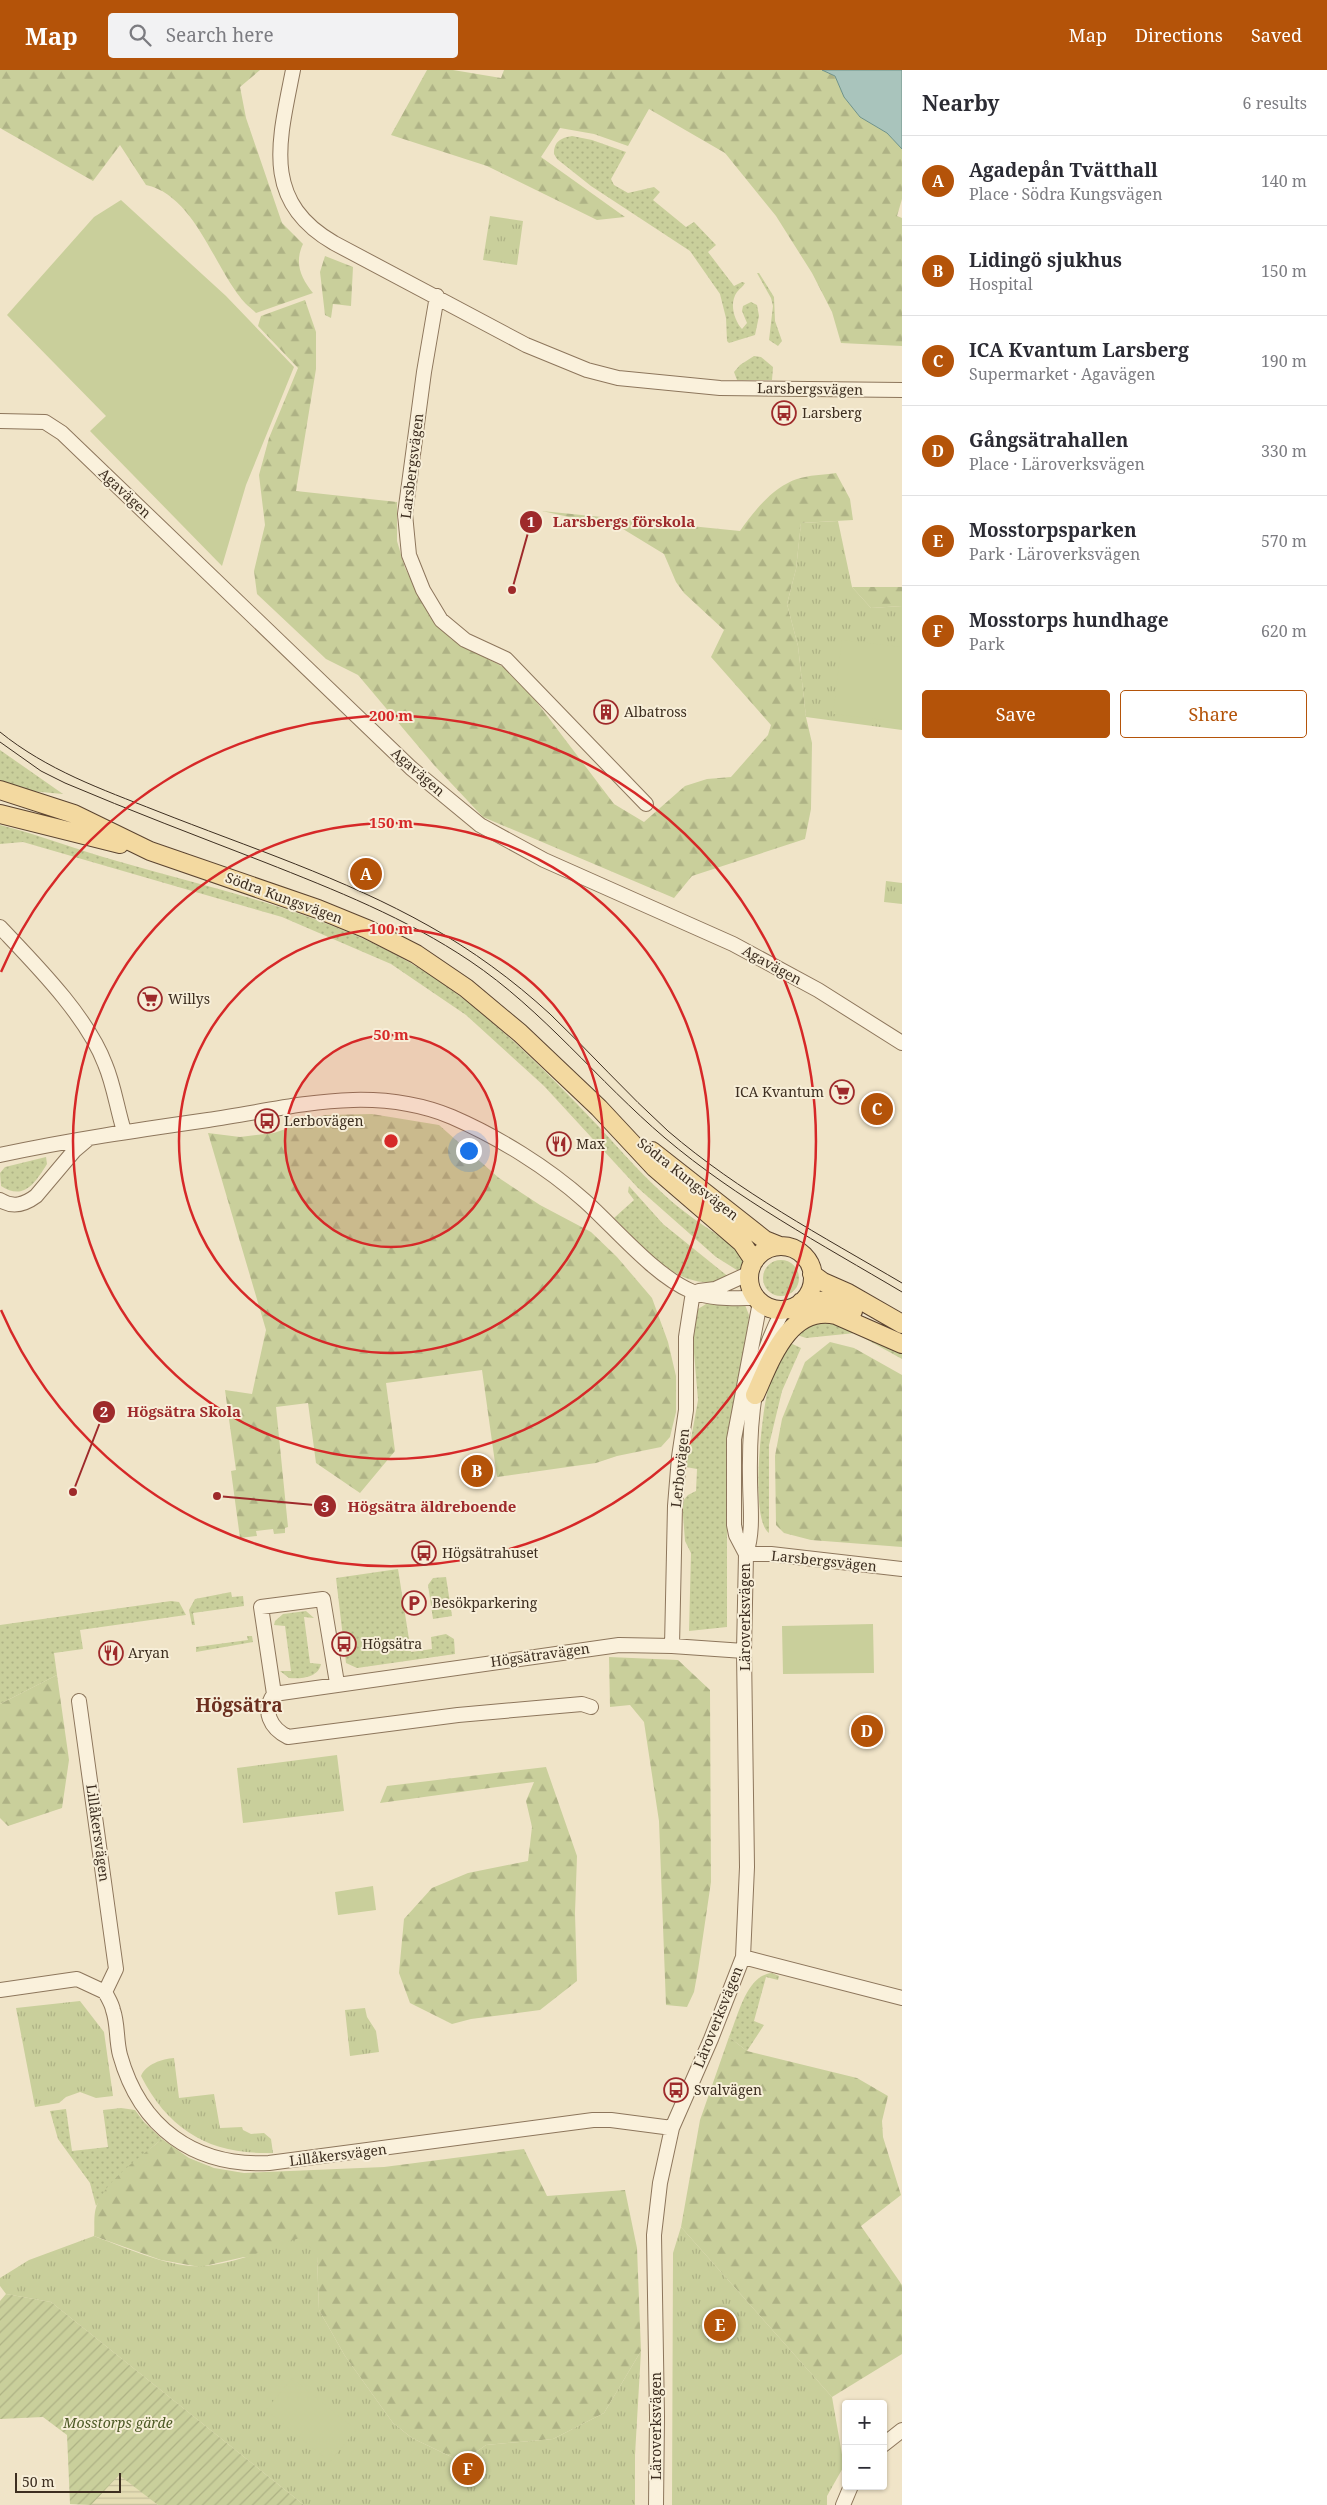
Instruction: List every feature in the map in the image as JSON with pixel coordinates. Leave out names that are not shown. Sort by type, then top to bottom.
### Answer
[{"type":"main road","name":"Södra Kungsvägen","points":[[0,790],[74,814],[150,850]]},
{"type":"main road","name":"Södra Kungsvägen","points":[[0,814],[150,850],[318,909],[367,929],[416,954],[494,1010],[599,1108],[655,1168],[742,1243],[752,1267],[750,1286],[758,1300]]},
{"type":"main road","name":"Södra Kungsvägen","points":[[599,1108],[765,1240],[791,1248],[800,1253],[809,1263],[812,1274],[823,1282],[848,1293],[902,1324]]},
{"type":"main road","points":[[752,1267],[766,1250],[780,1246]]},
{"type":"main road","points":[[801,1302],[810,1290],[812,1274]]},
{"type":"main road","points":[[758,1300],[770,1308],[784,1309],[811,1300],[831,1301],[849,1308],[902,1342]]},
{"type":"main road","points":[[755,1395],[785,1335],[795,1324],[812,1316],[827,1313],[836,1315],[902,1342]]},
{"type":"street","name":"Larsbergsvägen","points":[[292,70],[285,110],[280,167],[284,188],[290,203],[302,220],[334,243],[437,296],[526,345],[587,370],[618,378],[720,388],[902,390]]},
{"type":"street","name":"Larsbergsvägen","points":[[437,296],[424,372],[405,514],[409,555],[423,590],[441,620],[464,640],[506,659],[646,804]]},
{"type":"street","name":"Agavägen","points":[[0,421],[45,422],[62,433],[411,768],[480,825],[544,860],[733,944],[818,990],[902,1043]]},
{"type":"street","points":[[0,927],[36,966],[93,1039],[105,1063],[124,1131]]},
{"type":"street","points":[[0,1155],[88,1140],[124,1131],[208,1120],[311,1102],[376,1099],[433,1110],[469,1125],[550,1173],[582,1198],[670,1281],[693,1292],[715,1297],[758,1300]]},
{"type":"street","points":[[0,1200],[16,1206],[29,1201],[36,1196],[74,1151],[88,1140]]},
{"type":"street","points":[[693,1292],[715,1288],[752,1267]]},
{"type":"street","name":"Lerbovägen","points":[[672,1646],[675,1506],[678,1457],[686,1410],[686,1337],[693,1292]]},
{"type":"street","name":"Läroverksvägen","points":[[746,1554],[738,1540],[734,1525],[734,1439],[758,1300]]},
{"type":"street","name":"Läroverksvägen","points":[[656,2505],[657,2417],[654,2235],[660,2183],[672,2128],[711,2039],[743,1957],[748,1867],[744,1651],[746,1554],[750,1531],[750,1439],[755,1395],[770,1334],[784,1309]]},
{"type":"street","name":"Larsbergsvägen","points":[[746,1554],[771,1554],[902,1569]]},
{"type":"street","points":[[337,1683],[323,1599],[261,1607],[274,1694],[268,1703],[268,1716],[278,1732],[288,1737],[458,1714],[582,1704],[592,1707]]},
{"type":"street","name":"Högsätravägen","points":[[274,1694],[337,1683],[618,1645],[672,1646],[744,1651]]},
{"type":"street","name":"Lillåkersvägen","points":[[79,1701],[116,1969],[106,1992],[114,2010],[119,2052],[136,2097],[153,2120],[172,2137],[217,2160],[247,2164],[269,2163],[593,2120],[611,2120],[672,2128]]},
{"type":"street","points":[[743,1957],[902,1998]]},
{"type":"street","points":[[0,1990],[77,1980],[106,1992]]},
{"type":"street","points":[[887,2442],[902,2430]]},
{"type":"street","points":[[843,2505],[850,2490]]},
{"type":"shaded area","points":[[120,2474],[158,2505],[90,2505]]},
{"type":"green space","points":[[0,70],[260,70],[240,87],[246,118],[282,223],[303,244],[299,258],[300,270],[305,282],[313,293],[256,313],[230,283],[189,216],[177,202],[162,191],[146,185],[120,145],[93,181],[0,128]]},
{"type":"green space","points":[[427,70],[453,70],[501,78],[504,70],[822,70],[835,76],[844,97],[860,117],[887,133],[902,149],[902,199],[897,216],[902,218],[902,346],[841,343],[832,312],[812,273],[776,216],[725,153],[649,109],[628,146],[594,134],[560,128],[541,157],[625,217],[597,220],[487,166],[391,135]]},
{"type":"green space","points":[[572,136],[592,140],[626,152],[611,179],[614,185],[628,193],[654,187],[660,192],[653,200],[686,227],[694,222],[716,245],[708,252],[734,286],[742,282],[745,283],[737,292],[733,301],[735,316],[742,329],[747,323],[742,311],[743,306],[751,302],[757,305],[759,316],[755,335],[729,343],[727,341],[726,318],[720,294],[690,251],[591,186],[557,159],[554,154],[555,146],[561,139]]},
{"type":"green space","points":[[121,200],[226,296],[294,367],[246,485],[222,566],[90,431],[106,416],[7,315],[94,217]]},
{"type":"green space","points":[[490,216],[523,221],[517,265],[483,260]]},
{"type":"green space","points":[[325,256],[353,267],[351,306],[333,304],[331,318],[325,315],[320,272]]},
{"type":"green space","points":[[757,273],[759,273],[774,297],[775,321],[782,341],[778,346],[769,340],[773,306],[771,298]]},
{"type":"green space","points":[[305,300],[316,332],[316,369],[296,491],[397,502],[397,541],[405,568],[430,617],[451,639],[505,668],[526,688],[614,804],[644,822],[685,786],[707,779],[731,777],[768,735],[771,725],[711,657],[724,630],[684,593],[676,582],[664,554],[623,529],[542,511],[740,531],[772,494],[788,483],[811,476],[836,473],[850,499],[853,520],[801,523],[796,569],[787,604],[798,646],[806,717],[812,743],[811,809],[805,839],[692,876],[674,898],[483,817],[434,765],[358,675],[326,659],[257,594],[254,571],[265,525],[259,475],[269,438],[298,368],[258,326],[261,316]]},
{"type":"green space","points":[[754,356],[761,357],[773,367],[772,380],[737,380],[734,372],[740,365]]},
{"type":"green space","points":[[838,521],[852,587],[871,608],[902,606],[902,730],[806,717],[798,646],[787,604],[796,569],[801,523]]},
{"type":"green space","points":[[852,587],[902,587],[902,606],[871,608]]},
{"type":"green space","points":[[842,640],[902,647],[902,722],[833,714]]},
{"type":"green space","points":[[0,750],[63,794],[30,791],[0,783]]},
{"type":"green space","points":[[0,825],[102,857],[294,912],[337,927],[379,946],[419,968],[457,994],[513,1041],[661,1192],[686,1213],[737,1249],[743,1259],[744,1268],[740,1272],[716,1257],[638,1188],[544,1086],[466,1015],[391,964],[282,917],[23,842],[0,844]]},
{"type":"green space","points":[[886,881],[902,883],[902,904],[884,902]]},
{"type":"green space","points":[[372,1114],[439,1125],[499,1178],[540,1205],[591,1232],[617,1257],[652,1298],[668,1342],[676,1376],[676,1412],[670,1437],[661,1447],[617,1456],[596,1463],[497,1477],[482,1370],[386,1383],[395,1451],[360,1493],[316,1463],[308,1403],[276,1407],[288,1527],[285,1528],[285,1533],[274,1534],[273,1529],[256,1531],[257,1536],[240,1538],[231,1471],[236,1470],[225,1390],[252,1394],[266,1330],[208,1133],[240,1137],[274,1133],[325,1115]]},
{"type":"green space","points":[[46,1157],[47,1164],[38,1178],[28,1188],[16,1192],[1,1186],[0,1173],[5,1167]]},
{"type":"green space","points":[[629,1186],[663,1224],[730,1278],[712,1282],[696,1281],[680,1275],[651,1255],[614,1218],[634,1200],[628,1192]]},
{"type":"green space","points":[[781,1260],[793,1266],[799,1278],[793,1290],[781,1296],[769,1290],[763,1278],[769,1266]]},
{"type":"green space","points":[[730,1302],[745,1305],[749,1315],[742,1370],[727,1440],[727,1627],[689,1631],[691,1553],[685,1541],[682,1502],[688,1495],[696,1491],[697,1469],[686,1467],[698,1400],[693,1341],[698,1309],[706,1304]]},
{"type":"green space","points":[[821,1320],[852,1326],[902,1353],[902,1359],[855,1333],[806,1338],[794,1334]]},
{"type":"green space","points":[[788,1342],[801,1348],[782,1391],[769,1445],[769,1533],[763,1523],[759,1505],[759,1456],[768,1386],[772,1373]]},
{"type":"green space","points":[[830,1342],[854,1348],[902,1375],[902,1547],[811,1540],[784,1533],[776,1525],[775,1456],[782,1419],[805,1362]]},
{"type":"green space","points":[[398,1569],[411,1652],[432,1649],[431,1637],[446,1634],[454,1639],[455,1654],[357,1668],[346,1663],[336,1578]]},
{"type":"green space","points":[[446,1577],[452,1616],[433,1619],[428,1585],[433,1578]]},
{"type":"green space","points":[[231,1592],[232,1597],[243,1596],[244,1606],[193,1613],[195,1625],[192,1625],[189,1610],[195,1599]]},
{"type":"green space","points":[[171,1601],[179,1602],[186,1615],[80,1630],[83,1649],[54,1653],[57,1675],[0,1704],[0,1625]]},
{"type":"green space","points":[[306,1611],[314,1618],[304,1617],[310,1663],[321,1664],[313,1675],[304,1678],[289,1678],[280,1671],[291,1671],[285,1626],[274,1625],[275,1621],[283,1614]]},
{"type":"green space","points":[[873,1624],[874,1673],[783,1674],[782,1626]]},
{"type":"green space","points":[[247,1636],[252,1636],[253,1642],[196,1652],[196,1647],[248,1640]]},
{"type":"green space","points":[[609,1657],[678,1660],[710,1690],[711,1882],[694,1992],[687,2007],[666,2005],[659,1821],[644,1722],[630,1705],[610,1707]]},
{"type":"green space","points":[[57,1675],[69,1760],[62,1808],[8,1826],[0,1818],[0,1704]]},
{"type":"green space","points":[[337,1755],[344,1811],[243,1823],[237,1768]]},
{"type":"green space","points":[[546,1767],[577,1856],[575,1913],[577,1981],[540,2010],[471,2019],[452,2024],[410,2003],[399,1973],[404,1919],[432,1888],[468,1873],[528,1861],[532,1827],[526,1801],[534,1782],[380,1803],[387,1786]]},
{"type":"green space","points":[[373,1886],[376,1910],[338,1915],[335,1892]]},
{"type":"green space","points":[[772,1973],[779,1976],[778,1980],[766,1977],[754,2021],[764,2025],[747,2051],[729,2037],[749,1989],[763,1976]]},
{"type":"green space","points":[[80,2001],[104,2032],[113,2096],[96,2098],[80,2092],[66,2097],[59,2103],[35,2107],[16,2008]]},
{"type":"green space","points":[[365,2008],[367,2017],[376,2031],[379,2052],[350,2056],[345,2010]]},
{"type":"green space","points":[[729,2037],[747,2051],[857,2078],[888,2096],[882,2121],[883,2137],[901,2195],[861,2226],[902,2285],[902,2354],[832,2397],[681,2227],[700,2120]]},
{"type":"green space","points":[[174,2058],[179,2098],[214,2094],[220,2128],[242,2127],[243,2130],[251,2134],[264,2133],[271,2139],[273,2153],[251,2153],[230,2150],[211,2144],[194,2136],[165,2112],[141,2076],[147,2068],[155,2063]]},
{"type":"green space","points":[[121,2108],[135,2110],[144,2122],[162,2139],[118,2178],[96,2206],[90,2183],[58,2139],[50,2111],[66,2109],[72,2151],[108,2147],[103,2110]]},
{"type":"green space","points":[[162,2139],[189,2158],[214,2168],[244,2173],[384,2167],[524,2149],[547,2196],[625,2190],[637,2248],[641,2351],[604,2413],[553,2439],[486,2445],[462,2462],[412,2438],[393,2423],[345,2356],[319,2310],[317,2256],[244,2257],[200,2267],[161,2260],[94,2236],[97,2205],[108,2187],[125,2169]]},
{"type":"green space","points":[[681,2227],[832,2397],[842,2454],[842,2470],[827,2496],[827,2505],[672,2505],[673,2253]]},
{"type":"green space","points":[[94,2236],[147,2256],[190,2266],[215,2265],[227,2262],[253,2255],[302,2237],[317,2256],[319,2310],[345,2356],[393,2423],[412,2438],[462,2462],[486,2445],[553,2439],[604,2413],[641,2351],[635,2455],[635,2505],[304,2505],[51,2302],[6,2294],[0,2286],[0,2278],[29,2260]]},
{"type":"green space","name":"Mosstorps gärde","points":[[6,2294],[51,2302],[304,2505],[158,2505],[119,2475],[91,2505],[70,2504],[67,2435],[43,2417],[0,2419],[0,2301]]},
{"type":"green space","points":[[292,2378],[356,2430],[330,2462],[266,2410]]},
{"type":"water","points":[[822,70],[902,70],[902,149],[887,133],[860,117],[844,97],[835,76]]},
{"type":"tram line","points":[[0,732],[36,757],[75,778],[330,878],[397,909],[445,935],[492,966],[536,1001],[653,1117],[695,1153],[752,1194],[902,1283]]},
{"type":"tram line","points":[[0,742],[41,771],[65,783],[344,894],[421,931],[446,946],[497,980],[522,1001],[640,1116],[693,1160],[780,1220],[902,1292]]},
{"type":"place","name":"Larsberg","points":[[784,413]]},
{"type":"place","name":"Larsbergs förskola","points":[[512,590]]},
{"type":"place","name":"Albatross","points":[[606,712]]},
{"type":"place","name":"Agadepån Tvätthall","points":[[366,874]]},
{"type":"place","name":"Willys","points":[[150,999]]},
{"type":"place","name":"ICA Kvantum","points":[[842,1092]]},
{"type":"place","name":"ICA Kvantum Larsberg","points":[[877,1109]]},
{"type":"place","name":"Lerbovägen","points":[[267,1121]]},
{"type":"place","name":"Max","points":[[559,1144]]},
{"type":"place","name":"Lidingö sjukhus","points":[[477,1471]]},
{"type":"place","name":"Högsätra Skola","points":[[73,1492]]},
{"type":"place","name":"Högsätra äldreboende","points":[[217,1496]]},
{"type":"place","name":"Högsätrahuset","points":[[424,1553]]},
{"type":"place","name":"Besökparkering","points":[[414,1603]]},
{"type":"place","name":"Högsätra","points":[[344,1644]]},
{"type":"place","name":"Aryan","points":[[111,1653]]},
{"type":"place","name":"Gångsätrahallen","points":[[867,1731]]},
{"type":"place","name":"Svalvägen","points":[[676,2090]]},
{"type":"place","name":"Mosstorpsparken","points":[[720,2325]]},
{"type":"place","name":"Mosstorps hundhage","points":[[468,2469]]},
{"type":"district","name":"Högsätra","points":[[239,1705]]}]
